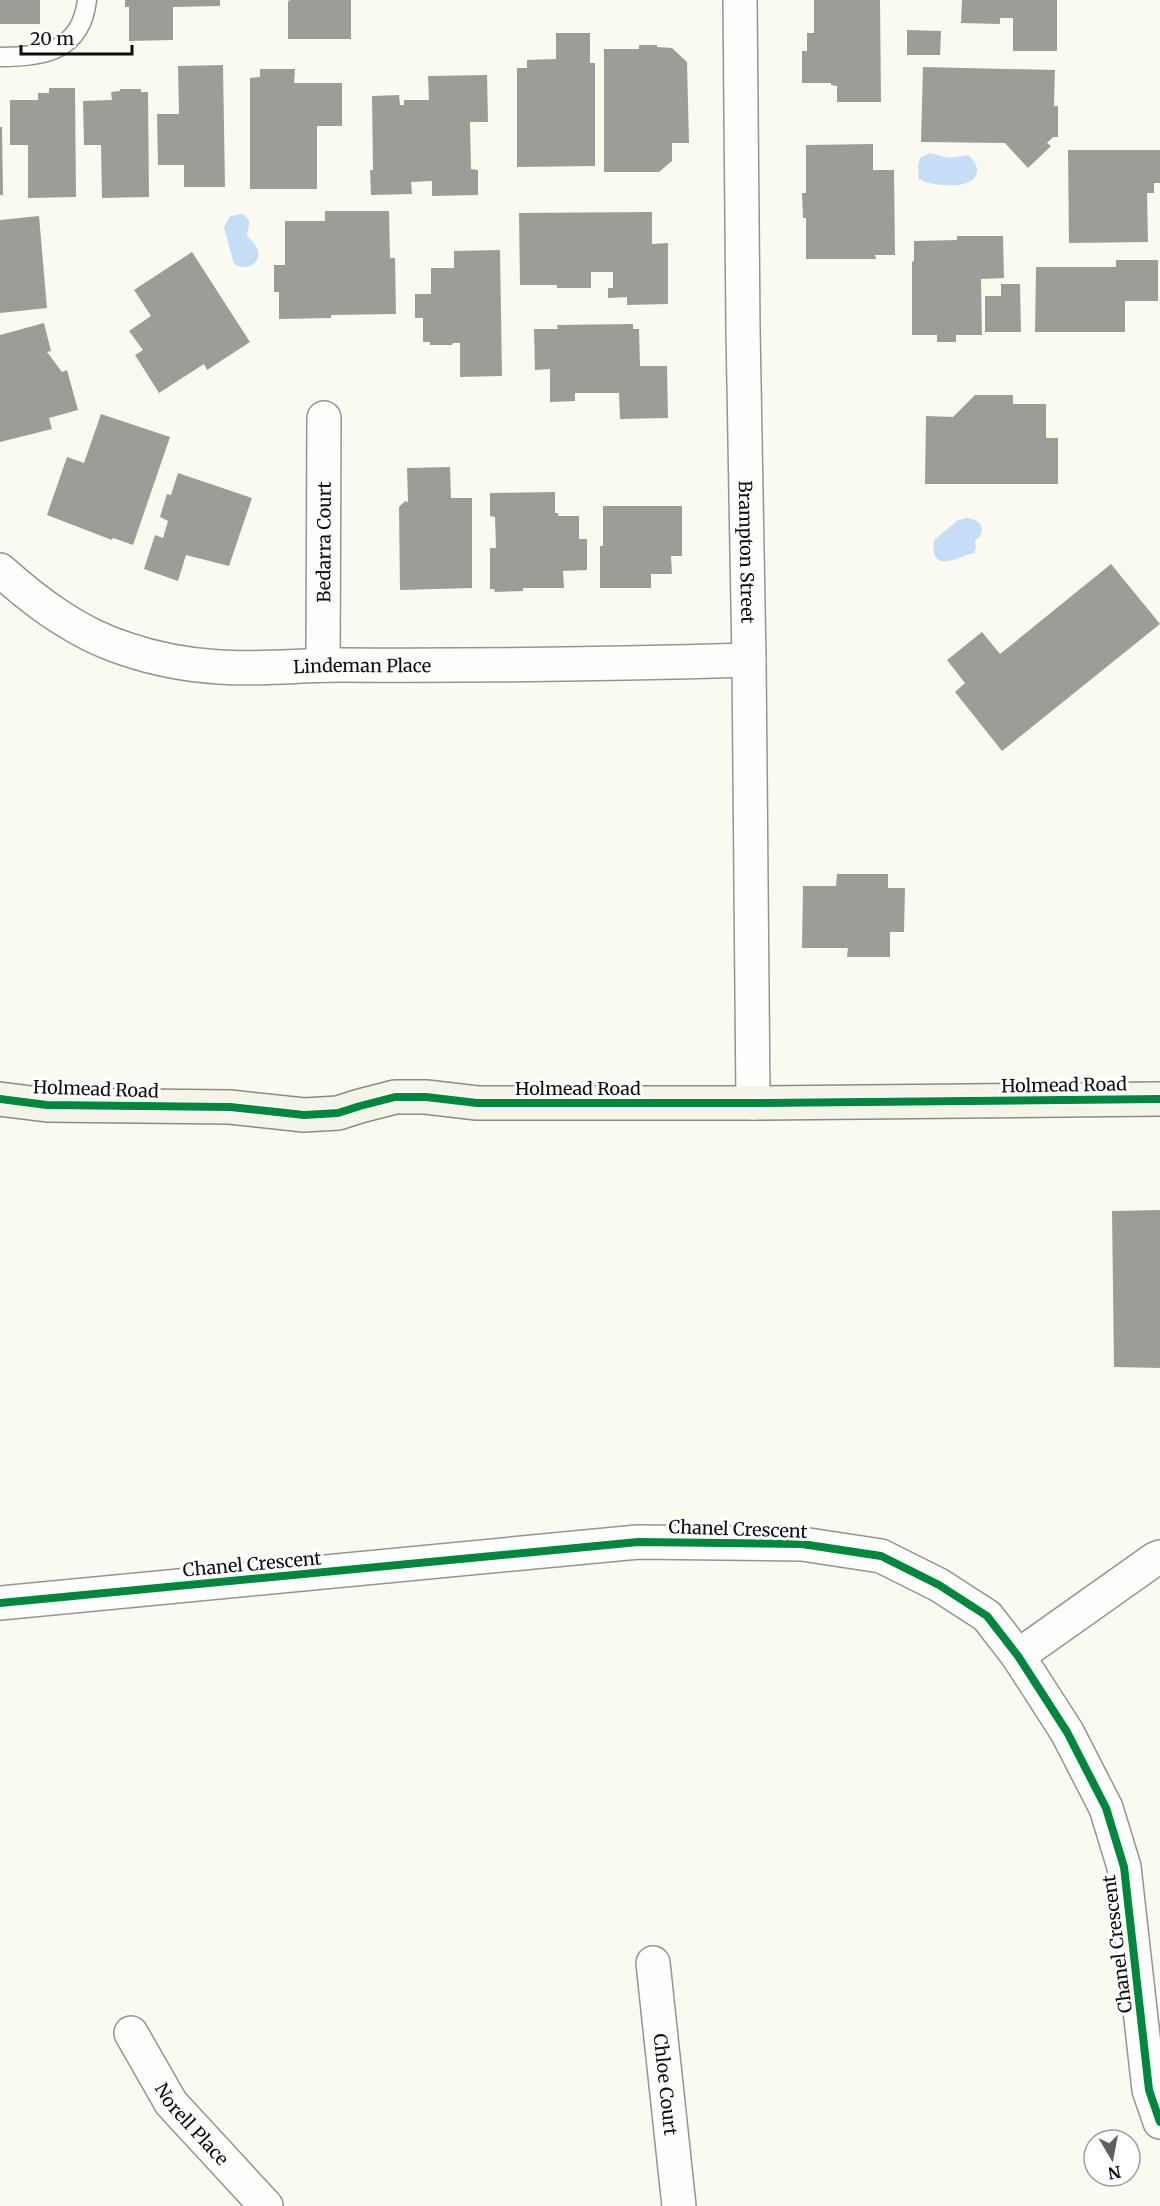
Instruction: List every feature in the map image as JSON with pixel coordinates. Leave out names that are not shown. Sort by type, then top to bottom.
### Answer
[{"type":"street","name":"Brampton Street","points":[[740,0],[753,1103]]},
{"type":"street","name":"Bedarra Court","points":[[323,665],[324,418]]},
{"type":"street","name":"Lindeman Place","points":[[0,570],[36,602],[88,633],[126,649],[176,662],[220,668],[323,665],[510,666],[749,660]]},
{"type":"street","name":"Holmead Road","points":[[0,1099],[47,1105],[230,1107],[304,1115],[338,1113],[395,1097],[426,1097],[477,1103],[1160,1099]]},
{"type":"street","name":"Chanel Crescent","points":[[0,1603],[638,1542],[802,1544],[881,1556],[939,1585],[987,1616],[1018,1656],[1067,1732],[1106,1808],[1124,1867],[1149,2090],[1160,2122]]},
{"type":"street","points":[[1018,1656],[1155,1558],[1160,1557]]},
{"type":"street","name":"Chloe Court","points":[[652,1963],[679,2206]]},
{"type":"street","name":"Norell Place","points":[[131,2032],[171,2103],[266,2206]]},
{"type":"lane","points":[[0,57],[33,56],[47,53],[63,45],[78,31],[84,18],[87,0]]},
{"type":"water","points":[[930,153],[949,158],[968,155],[977,167],[977,172],[974,178],[963,184],[946,185],[925,182],[919,179],[918,166],[920,158]]},
{"type":"water","points":[[242,214],[249,220],[247,235],[258,251],[257,260],[247,267],[234,264],[224,227],[230,216]]},
{"type":"water","points":[[967,518],[978,522],[982,530],[979,538],[975,540],[974,553],[952,560],[940,560],[934,551],[934,540],[958,520]]},
{"type":"building","points":[[0,0],[40,0],[40,24],[0,24]]},
{"type":"building","points":[[125,0],[220,0],[220,6],[173,7],[173,40],[129,41],[129,7],[125,7]]},
{"type":"building","points":[[351,0],[351,39],[288,39],[288,1]]},
{"type":"building","points":[[814,0],[880,0],[881,102],[837,102],[837,86],[831,83],[802,83],[802,51],[807,51],[807,33],[814,33]]},
{"type":"building","points":[[962,0],[1057,0],[1057,51],[1013,51],[1013,18],[1000,18],[1000,24],[961,23]]},
{"type":"building","points":[[907,30],[941,31],[940,55],[907,55]]},
{"type":"building","points":[[556,33],[590,33],[590,63],[595,63],[595,166],[517,167],[517,68],[527,68],[527,60],[556,59]]},
{"type":"building","points":[[639,45],[672,48],[687,62],[689,143],[672,143],[672,161],[659,172],[604,172],[604,49],[639,49]]},
{"type":"building","points":[[223,65],[225,187],[184,187],[184,165],[158,165],[157,114],[179,114],[178,66]]},
{"type":"building","points":[[923,67],[1055,70],[1054,106],[1058,106],[1058,137],[1053,137],[1047,143],[1051,146],[1028,168],[1005,143],[921,142]]},
{"type":"building","points":[[260,69],[295,69],[294,83],[342,83],[342,126],[317,126],[317,189],[250,189],[250,78],[260,77]]},
{"type":"building","points":[[487,75],[488,122],[470,122],[471,169],[478,170],[478,195],[432,196],[432,181],[411,182],[412,194],[371,195],[372,96],[399,95],[400,105],[404,105],[404,100],[429,100],[428,76]]},
{"type":"building","points":[[49,88],[75,88],[76,197],[28,198],[28,145],[10,145],[10,100],[38,100],[38,93],[49,93]]},
{"type":"building","points":[[120,89],[141,89],[141,92],[148,92],[149,197],[102,198],[101,145],[84,145],[83,101],[112,100],[111,92],[120,91]]},
{"type":"building","points":[[0,127],[2,127],[3,195],[0,195]]},
{"type":"building","points":[[873,144],[873,170],[894,170],[895,255],[875,255],[876,259],[806,259],[806,218],[803,218],[802,193],[806,193],[806,145]]},
{"type":"building","points":[[1068,150],[1160,150],[1160,183],[1154,183],[1154,193],[1147,193],[1148,242],[1069,243]]},
{"type":"building","points":[[325,211],[389,211],[390,258],[395,258],[396,314],[279,319],[279,292],[274,292],[274,265],[285,265],[285,221],[325,221]]},
{"type":"building","points":[[652,212],[652,244],[668,243],[668,304],[627,305],[627,297],[608,298],[608,288],[613,288],[613,272],[591,272],[591,288],[520,285],[519,213]]},
{"type":"building","points":[[39,216],[47,308],[0,313],[0,220]]},
{"type":"building","points":[[957,236],[1003,236],[1004,278],[981,279],[982,335],[956,335],[956,342],[937,342],[937,335],[912,335],[914,241],[957,240]]},
{"type":"building","points":[[500,250],[502,376],[460,377],[460,343],[430,345],[430,342],[423,342],[423,318],[415,318],[415,294],[431,294],[431,268],[454,268],[454,251]]},
{"type":"building","points":[[192,252],[250,342],[207,370],[204,364],[159,393],[135,355],[143,350],[129,331],[151,316],[134,290]]},
{"type":"building","points":[[1116,260],[1158,260],[1158,301],[1125,301],[1125,332],[1035,332],[1036,267],[1116,267]]},
{"type":"building","points":[[1001,284],[1020,284],[1021,332],[985,332],[985,296],[1001,296]]},
{"type":"building","points":[[44,323],[51,351],[47,352],[62,372],[67,370],[78,410],[49,418],[52,429],[0,442],[0,335]]},
{"type":"building","points":[[633,324],[633,329],[639,329],[640,366],[667,366],[668,418],[620,419],[619,393],[575,393],[575,401],[550,402],[550,369],[535,370],[534,329],[558,329],[557,325]]},
{"type":"building","points":[[975,395],[1013,395],[1013,404],[1046,404],[1046,438],[1058,438],[1058,484],[925,484],[926,416],[953,417]]},
{"type":"building","points":[[101,414],[170,437],[133,545],[113,538],[112,540],[47,515],[67,457],[84,463]]},
{"type":"building","points":[[450,467],[451,498],[472,498],[472,588],[400,590],[399,507],[405,501],[408,502],[407,468]]},
{"type":"building","points":[[178,473],[252,498],[229,566],[186,555],[178,581],[144,569],[155,535],[163,538],[168,521],[160,517],[167,494],[171,495]]},
{"type":"building","points":[[555,492],[555,513],[558,513],[558,516],[579,516],[579,539],[587,539],[587,570],[563,571],[564,588],[523,588],[523,591],[495,592],[494,589],[490,589],[490,548],[496,548],[495,517],[490,516],[490,493]]},
{"type":"building","points":[[603,506],[682,506],[682,556],[671,556],[672,574],[651,574],[651,588],[600,588]]},
{"type":"building","points":[[1111,564],[1160,624],[1002,751],[955,692],[965,683],[947,660],[982,632],[1000,654]]},
{"type":"building","points":[[837,874],[888,874],[888,888],[905,888],[904,932],[890,932],[890,957],[847,957],[848,948],[802,948],[803,886],[836,886]]},
{"type":"building","points":[[1160,1210],[1160,1368],[1114,1367],[1112,1211]]},
{"type":"cycle path","points":[[0,1099],[47,1105],[230,1107],[304,1115],[338,1113],[395,1097],[426,1097],[477,1103],[1160,1099]]},
{"type":"cycle path","points":[[0,1603],[638,1542],[802,1544],[881,1556],[939,1585],[987,1616],[1018,1656],[1067,1732],[1106,1808],[1124,1867],[1149,2090],[1160,2122]]}]
